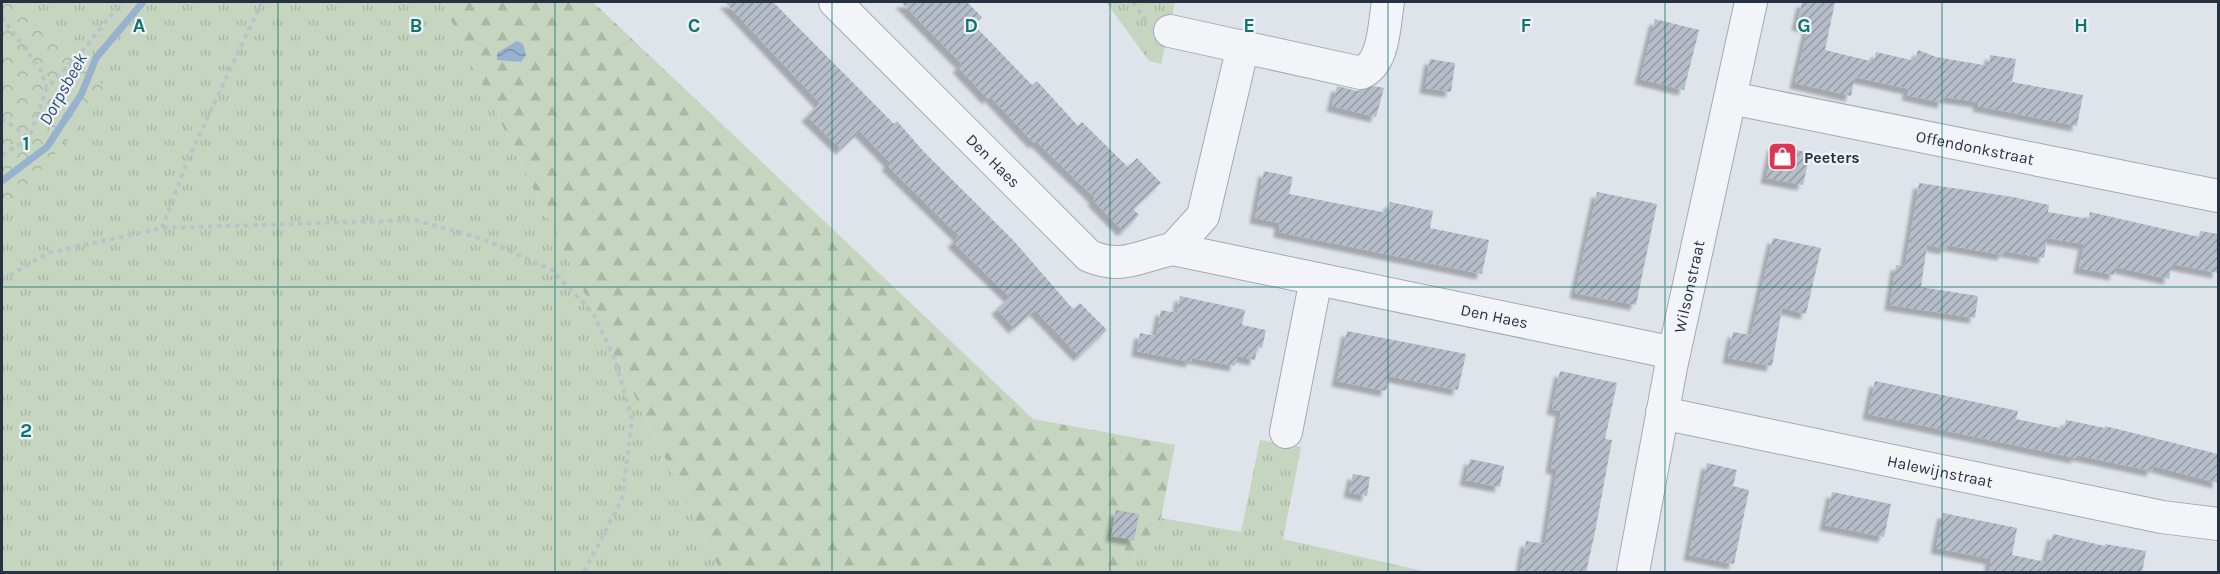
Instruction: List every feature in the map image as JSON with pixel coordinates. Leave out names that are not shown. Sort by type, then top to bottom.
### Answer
[{"type":"street","name":"Den Haes","points":[[835,2],[1089,256],[1109,264],[1173,249],[1674,353]]},
{"type":"street","points":[[1170,31],[1361,73],[1370,69],[1377,61],[1388,2]]},
{"type":"street","name":"Wilsonstraat","points":[[1633,573],[1674,353],[1751,2]]},
{"type":"street","points":[[1173,249],[1203,216],[1243,46]]},
{"type":"street","name":"Offendonkstraat","points":[[1731,98],[2218,196]]},
{"type":"street","points":[[1286,432],[1316,279]]},
{"type":"street","name":"Halewijnstraat","points":[[1662,413],[2162,517],[2218,524]]},
{"type":"path","points":[[2,155],[29,138],[47,88],[84,49],[122,2]]},
{"type":"path","points":[[162,228],[188,159],[262,2]]},
{"type":"path","points":[[2,17],[40,69],[47,88]]},
{"type":"path","points":[[2,118],[29,138]]},
{"type":"path","points":[[2,280],[48,253],[162,228],[415,220],[483,239],[552,270],[593,313],[614,357],[632,419],[622,499],[584,573]]},
{"type":"green space","points":[[2,2],[14,2],[75,55],[109,92],[2,215]]},
{"type":"green space","points":[[14,2],[442,2],[721,572],[2,572],[2,215],[108,92],[75,55]]},
{"type":"green space","points":[[442,2],[593,2],[1033,419],[1175,445],[1161,518],[1125,572],[721,572]]},
{"type":"green space","points":[[1106,2],[1175,2],[1161,64],[1149,61]]},
{"type":"green space","points":[[1260,440],[1301,447],[1283,539],[1427,572],[1125,572],[1161,518],[1241,532]]},
{"type":"water","points":[[517,41],[523,44],[526,55],[521,62],[497,60],[497,53]]},
{"type":"building","points":[[725,2],[773,2],[894,124],[897,121],[924,152],[1014,241],[1073,309],[1080,303],[1107,330],[1079,356],[1035,310],[1014,328],[997,309],[1010,297],[953,242],[959,236],[887,165],[890,162],[860,131],[841,149],[807,116],[820,103]]},
{"type":"building","points":[[901,2],[967,2],[982,17],[974,25],[1032,85],[1037,81],[1078,126],[1082,122],[1128,167],[1137,158],[1161,183],[1133,209],[1139,215],[1123,231],[1093,200],[1095,198],[1036,141],[1034,143],[990,96],[988,99],[958,67],[962,64]]},
{"type":"building","points":[[1802,2],[1835,2],[1825,50],[1874,62],[1876,52],[1915,61],[1918,50],[1936,57],[1989,66],[1990,55],[2016,59],[2012,82],[2083,95],[2077,126],[1978,106],[1979,102],[1944,97],[1943,103],[1907,95],[1909,89],[1855,77],[1851,96],[1795,83],[1808,27],[1797,25]]},
{"type":"building","points":[[1655,19],[1699,30],[1684,90],[1640,79]]},
{"type":"building","points":[[1430,59],[1455,63],[1451,92],[1425,88]]},
{"type":"building","points":[[1337,86],[1357,91],[1374,86],[1384,88],[1376,117],[1332,106]]},
{"type":"building","points":[[1773,145],[1810,153],[1803,185],[1766,178]]},
{"type":"building","points":[[1264,171],[1293,177],[1289,194],[1387,213],[1390,202],[1433,211],[1430,228],[1489,240],[1482,274],[1279,232],[1280,223],[1255,218]]},
{"type":"building","points":[[1919,183],[2013,197],[2049,205],[2048,212],[2089,219],[2090,212],[2199,237],[2200,231],[2218,234],[2218,273],[2172,264],[2169,279],[2116,267],[2115,275],[2079,268],[2084,244],[2047,238],[2044,258],[2004,251],[2003,255],[1947,245],[1946,249],[1927,245],[1921,287],[1978,296],[1975,318],[1890,305],[1896,265],[1905,266]]},
{"type":"building","points":[[1597,192],[1657,204],[1636,305],[1575,293]]},
{"type":"building","points":[[1773,238],[1821,248],[1806,314],[1782,308],[1772,366],[1728,358],[1733,332],[1751,335]]},
{"type":"building","points":[[1180,296],[1245,310],[1242,325],[1266,330],[1262,348],[1257,347],[1255,360],[1237,356],[1235,366],[1192,358],[1191,362],[1137,351],[1140,333],[1156,336],[1161,310],[1177,313]]},
{"type":"building","points":[[1347,331],[1466,354],[1458,390],[1389,376],[1386,391],[1337,381]]},
{"type":"building","points":[[1560,371],[1617,383],[1605,439],[1612,440],[1595,532],[1586,573],[1520,573],[1526,541],[1545,544],[1557,469],[1551,468],[1561,411],[1552,409]]},
{"type":"building","points":[[1875,381],[2018,411],[2016,419],[2064,429],[2066,420],[2105,428],[2105,426],[2218,454],[2218,483],[2153,466],[2152,471],[2077,455],[2076,458],[1868,414]]},
{"type":"building","points":[[1470,459],[1504,466],[1500,487],[1465,480]]},
{"type":"building","points":[[1707,463],[1737,470],[1733,486],[1749,490],[1734,564],[1689,555]]},
{"type":"building","points":[[1353,474],[1370,477],[1367,496],[1349,492]]},
{"type":"building","points":[[1832,492],[1891,504],[1884,537],[1825,525]]},
{"type":"building","points":[[1116,510],[1139,514],[1134,540],[1111,536]]},
{"type":"building","points":[[1943,513],[2017,528],[2012,555],[2046,562],[2053,534],[2105,546],[2105,544],[2146,551],[2142,573],[1989,573],[1991,559],[1936,548]]},
{"type":"waterway","name":"Dorpsbeek","points":[[2,181],[47,147],[81,95],[96,58],[143,2]]},
{"type":"place","name":"Peeters","points":[[1783,157]]}]
